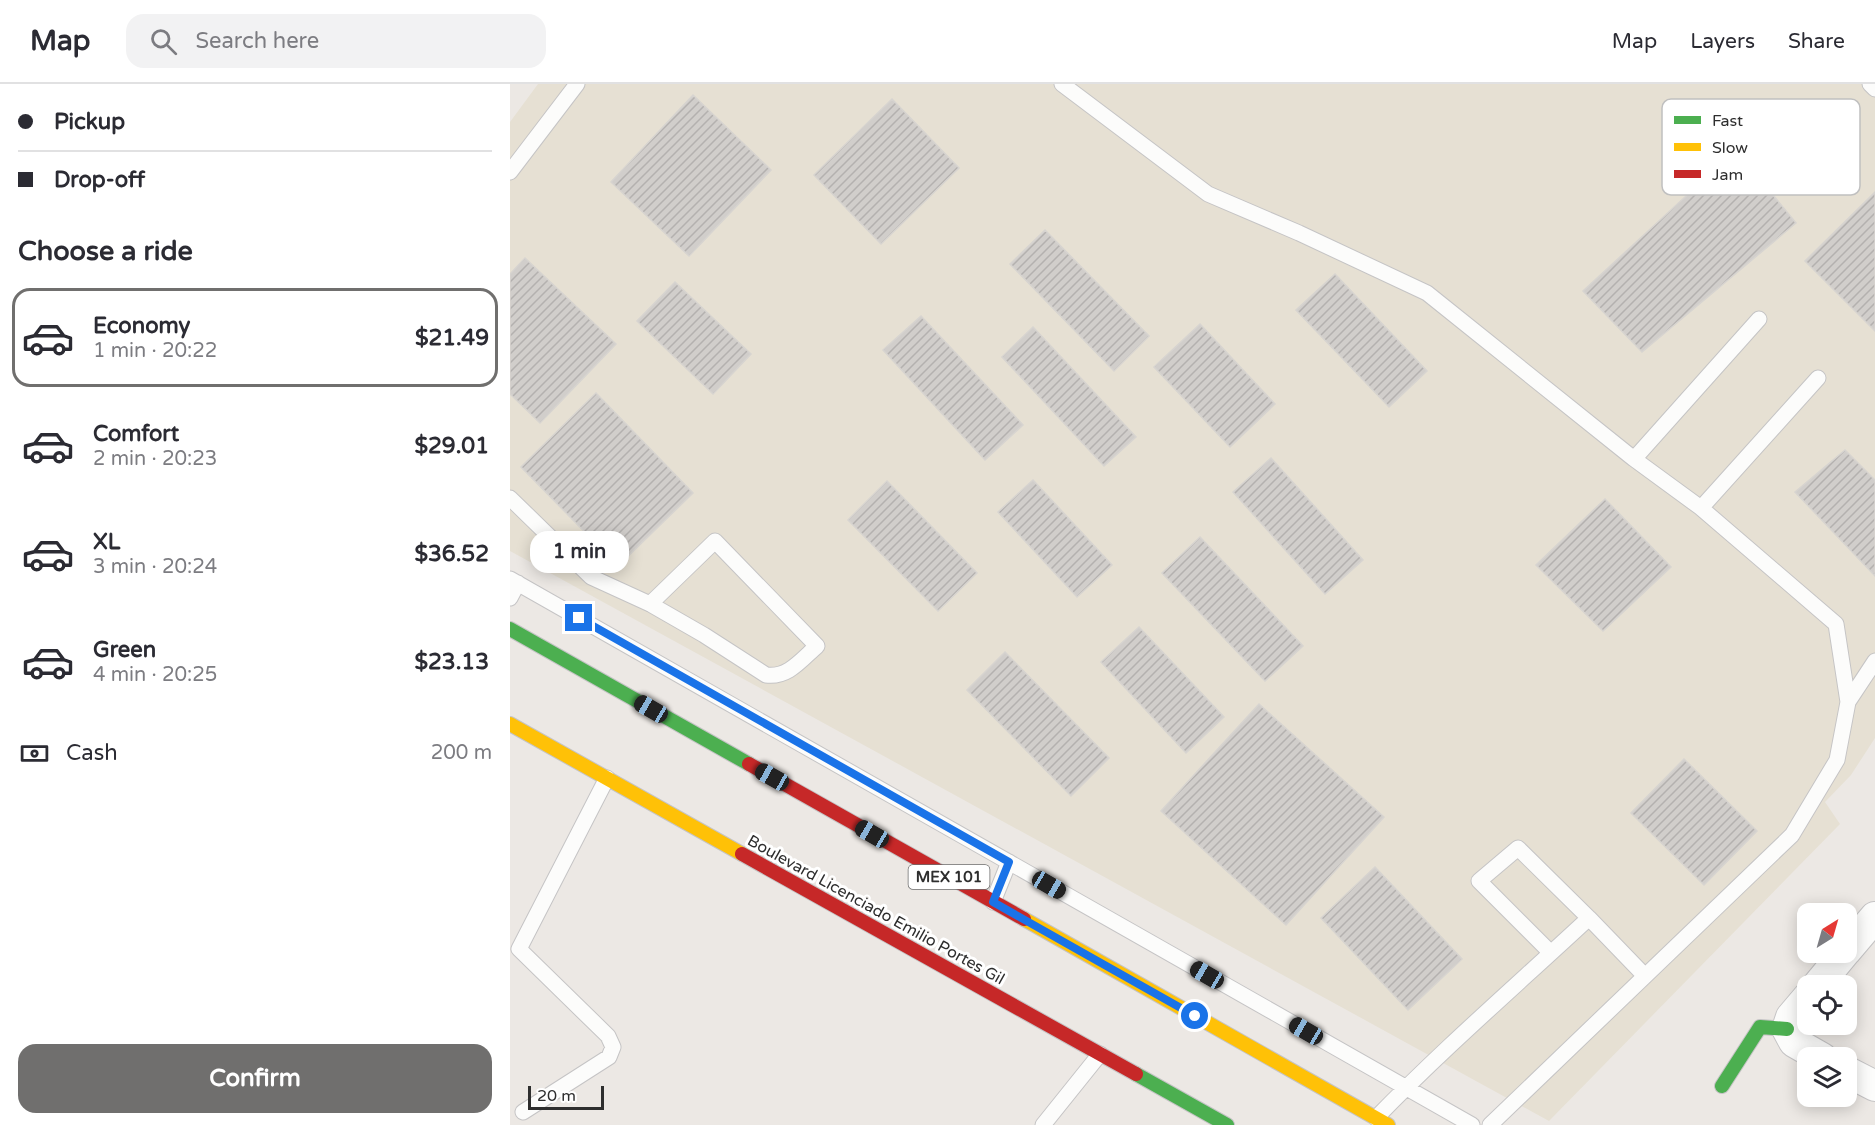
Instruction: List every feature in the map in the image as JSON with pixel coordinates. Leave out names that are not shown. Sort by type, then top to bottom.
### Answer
[{"type":"main road","name":"MEX 101","points":[[510,629],[1382,1122]]},
{"type":"main road","name":"Boulevard Licenciado Emilio Portes Gil","points":[[510,724],[1227,1125]]},
{"type":"main road","points":[[1722,1086],[1760,1028],[1787,1029]]},
{"type":"street","points":[[1857,939],[1875,917]]},
{"type":"street","points":[[1826,975],[1837,963]]},
{"type":"street","points":[[1797,1010],[1791,1017],[1787,1029],[1794,1042],[1803,1047]]},
{"type":"street","points":[[1857,1077],[1875,1086]]},
{"type":"lane","points":[[510,172],[577,84]]},
{"type":"lane","points":[[1062,84],[1208,194],[1299,233],[1427,293],[1634,459],[1701,508],[1836,624],[1848,702],[1837,760],[1792,835],[1490,1125]]},
{"type":"lane","points":[[1870,84],[1875,89]]},
{"type":"lane","points":[[1634,459],[1759,319]]},
{"type":"lane","points":[[1701,508],[1818,378]]},
{"type":"lane","points":[[510,498],[591,577],[650,604],[766,675],[776,677],[786,673],[817,646],[715,541],[650,604]]},
{"type":"lane","points":[[510,598],[514,581],[1472,1125]]},
{"type":"lane","points":[[1848,702],[1875,661]]},
{"type":"lane","points":[[523,1112],[609,1057],[613,1047],[608,1036],[519,949],[607,778]]},
{"type":"lane","points":[[1551,953],[1479,881],[1518,848],[1645,976]]},
{"type":"lane","points":[[993,902],[1009,862]]},
{"type":"lane","points":[[1382,1122],[1406,1088],[1589,918]]},
{"type":"lane","points":[[1044,1125],[1100,1054]]},
{"type":"shaded area","points":[[538,84],[1875,84],[1875,738],[1851,775],[1825,802],[1840,824],[1549,1121],[510,551],[510,122]]},
{"type":"building","points":[[693,95],[771,170],[689,256],[611,182]]},
{"type":"building","points":[[892,99],[959,168],[881,244],[814,175]]},
{"type":"building","points":[[1875,192],[1875,331],[1805,261]]},
{"type":"building","points":[[1687,195],[1773,195],[1796,223],[1642,352],[1583,291]]},
{"type":"building","points":[[1045,230],[1149,336],[1114,371],[1010,264]]},
{"type":"building","points":[[525,258],[616,344],[540,423],[510,394],[510,274]]},
{"type":"building","points":[[1335,274],[1427,371],[1389,407],[1296,310]]},
{"type":"building","points":[[675,282],[751,354],[713,394],[637,321]]},
{"type":"building","points":[[921,316],[1023,425],[985,460],[883,350]]},
{"type":"building","points":[[1200,324],[1275,404],[1230,447],[1154,367]]},
{"type":"building","points":[[1033,327],[1136,437],[1104,466],[1002,357]]},
{"type":"building","points":[[596,393],[693,493],[618,566],[521,467]]},
{"type":"building","points":[[1845,450],[1875,480],[1875,576],[1795,492]]},
{"type":"building","points":[[1271,458],[1363,560],[1325,594],[1233,492]]},
{"type":"building","points":[[1033,480],[1112,565],[1077,597],[998,512]]},
{"type":"building","points":[[887,481],[977,573],[938,611],[848,520]]},
{"type":"building","points":[[1605,499],[1671,567],[1603,631],[1536,565]]},
{"type":"building","points":[[1200,537],[1303,646],[1265,681],[1162,573]]},
{"type":"building","points":[[1139,627],[1224,717],[1186,753],[1101,662]]},
{"type":"building","points":[[1005,652],[1109,758],[1071,796],[967,690]]},
{"type":"building","points":[[1259,704],[1384,817],[1286,925],[1161,811]]},
{"type":"building","points":[[1684,759],[1757,831],[1704,885],[1631,813]]},
{"type":"building","points":[[1375,867],[1462,959],[1408,1010],[1321,918]]},
{"type":"traffic: fast","points":[[510,629],[749,764]]},
{"type":"traffic: fast","points":[[1722,1086],[1760,1027],[1787,1029]]},
{"type":"traffic: fast","points":[[1136,1074],[1227,1125]]},
{"type":"traffic: slow","points":[[510,724],[742,854]]},
{"type":"traffic: slow","points":[[1024,919],[1388,1125]]},
{"type":"traffic: jam","points":[[749,764],[1024,919]]},
{"type":"traffic: jam","points":[[742,854],[1136,1074]]},
{"type":"route","points":[[579,618],[1009,862],[993,902],[1195,1016]]}]
